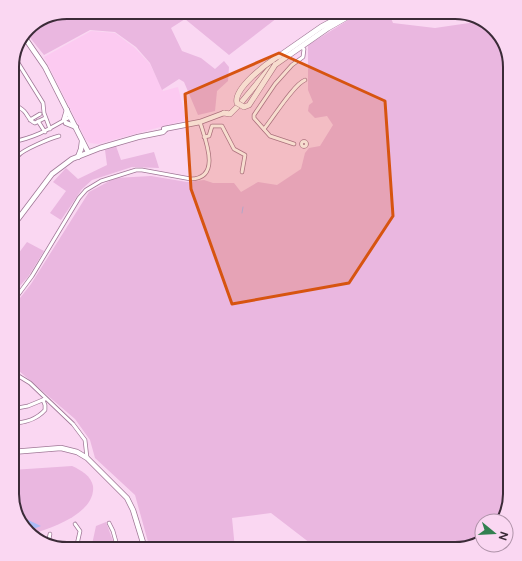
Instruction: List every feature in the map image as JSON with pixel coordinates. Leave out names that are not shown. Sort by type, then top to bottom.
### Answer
[{"type":"main road","points":[[275,64],[249,105],[244,106],[237,103],[236,97],[239,92],[261,68],[335,19]]},
{"type":"main road","points":[[224,113],[230,114],[263,75],[275,64],[344,19]]},
{"type":"main road","points":[[27,41],[45,67],[88,152]]},
{"type":"main road","points":[[19,218],[52,174],[78,156],[138,137],[146,133],[200,122],[224,113],[239,102],[264,69],[277,57]]},
{"type":"main road","points":[[67,110],[65,122],[76,127]]},
{"type":"main road","points":[[82,139],[91,147],[100,148]]},
{"type":"main road","points":[[78,156],[81,149],[82,139]]},
{"type":"main road","points":[[19,451],[61,448],[77,452],[87,458],[127,498],[133,510],[143,542]]},
{"type":"street","points":[[301,47],[304,49],[303,57],[275,84],[255,111],[254,118],[272,137],[302,145]]},
{"type":"street","points":[[19,64],[43,103],[45,118],[50,129]]},
{"type":"street","points":[[264,129],[291,93],[302,81],[305,80]]},
{"type":"street","points":[[19,108],[23,110],[31,122],[35,123],[45,118]]},
{"type":"street","points":[[30,120],[40,114]]},
{"type":"street","points":[[19,142],[30,141],[72,118]]},
{"type":"street","points":[[38,122],[45,132]]},
{"type":"street","points":[[19,293],[32,276],[79,198],[86,190],[101,181],[136,170],[191,179],[199,178],[205,173],[210,162],[200,122]]},
{"type":"street","points":[[204,137],[209,136],[212,126],[222,126],[234,149],[245,155],[242,172]]},
{"type":"street","points":[[19,155],[32,147],[59,136]]},
{"type":"street","points":[[30,141],[32,147]]},
{"type":"street","points":[[19,376],[30,383],[83,435],[87,445],[87,458]]},
{"type":"street","points":[[19,408],[28,406],[45,399]]},
{"type":"street","points":[[19,422],[26,421],[39,415],[45,410],[45,399]]},
{"type":"street","points":[[110,522],[116,542]]},
{"type":"street","points":[[75,524],[80,531],[78,542]]},
{"type":"street","points":[[49,538],[50,534]]},
{"type":"highlighted area","points":[[279,53],[385,101],[393,216],[349,283],[232,304],[191,189],[185,94]]},
{"type":"shaded area","points":[[61,19],[185,19],[171,28],[182,51],[201,58],[215,69],[224,61],[229,67],[228,81],[217,91],[215,111],[198,115],[184,82],[179,79],[162,90],[150,63],[136,47],[115,32],[90,30],[44,55],[30,37],[43,25]]},
{"type":"shaded area","points":[[185,19],[276,19],[229,55]]},
{"type":"shaded area","points":[[350,19],[391,19],[393,23],[435,28],[472,23],[487,31],[497,43],[502,58],[503,67],[503,494],[499,513],[474,513],[474,538],[461,542],[309,542],[271,513],[232,518],[234,542],[148,542],[135,495],[95,458],[90,440],[75,419],[19,371],[19,299],[31,284],[89,192],[115,178],[151,176],[187,182],[204,180],[213,183],[234,183],[241,192],[258,182],[277,185],[301,169],[305,153],[309,148],[320,146],[333,125],[327,116],[315,118],[308,111],[309,105],[313,102],[308,90],[308,45]]},
{"type":"shaded area","points":[[91,31],[115,33],[135,48],[150,64],[163,91],[178,87],[186,120],[98,144],[90,143],[86,140],[44,57]]},
{"type":"shaded area","points":[[116,146],[121,160],[154,152],[159,168],[132,167],[92,180],[82,189],[61,220],[50,213],[66,191],[53,182],[66,168],[78,179],[107,165],[105,150]]},
{"type":"shaded area","points":[[27,242],[44,251],[28,277],[19,287],[19,253]]},
{"type":"shaded area","points":[[72,466],[79,469],[92,482],[92,496],[88,504],[71,518],[38,532],[25,518],[19,500],[19,470]]},
{"type":"shaded area","points":[[106,522],[113,542],[93,542],[96,526]]},
{"type":"water","points":[[24,516],[26,519],[41,526],[34,529],[25,518]]},
{"type":"waterway","points":[[242,213],[243,207]]}]
